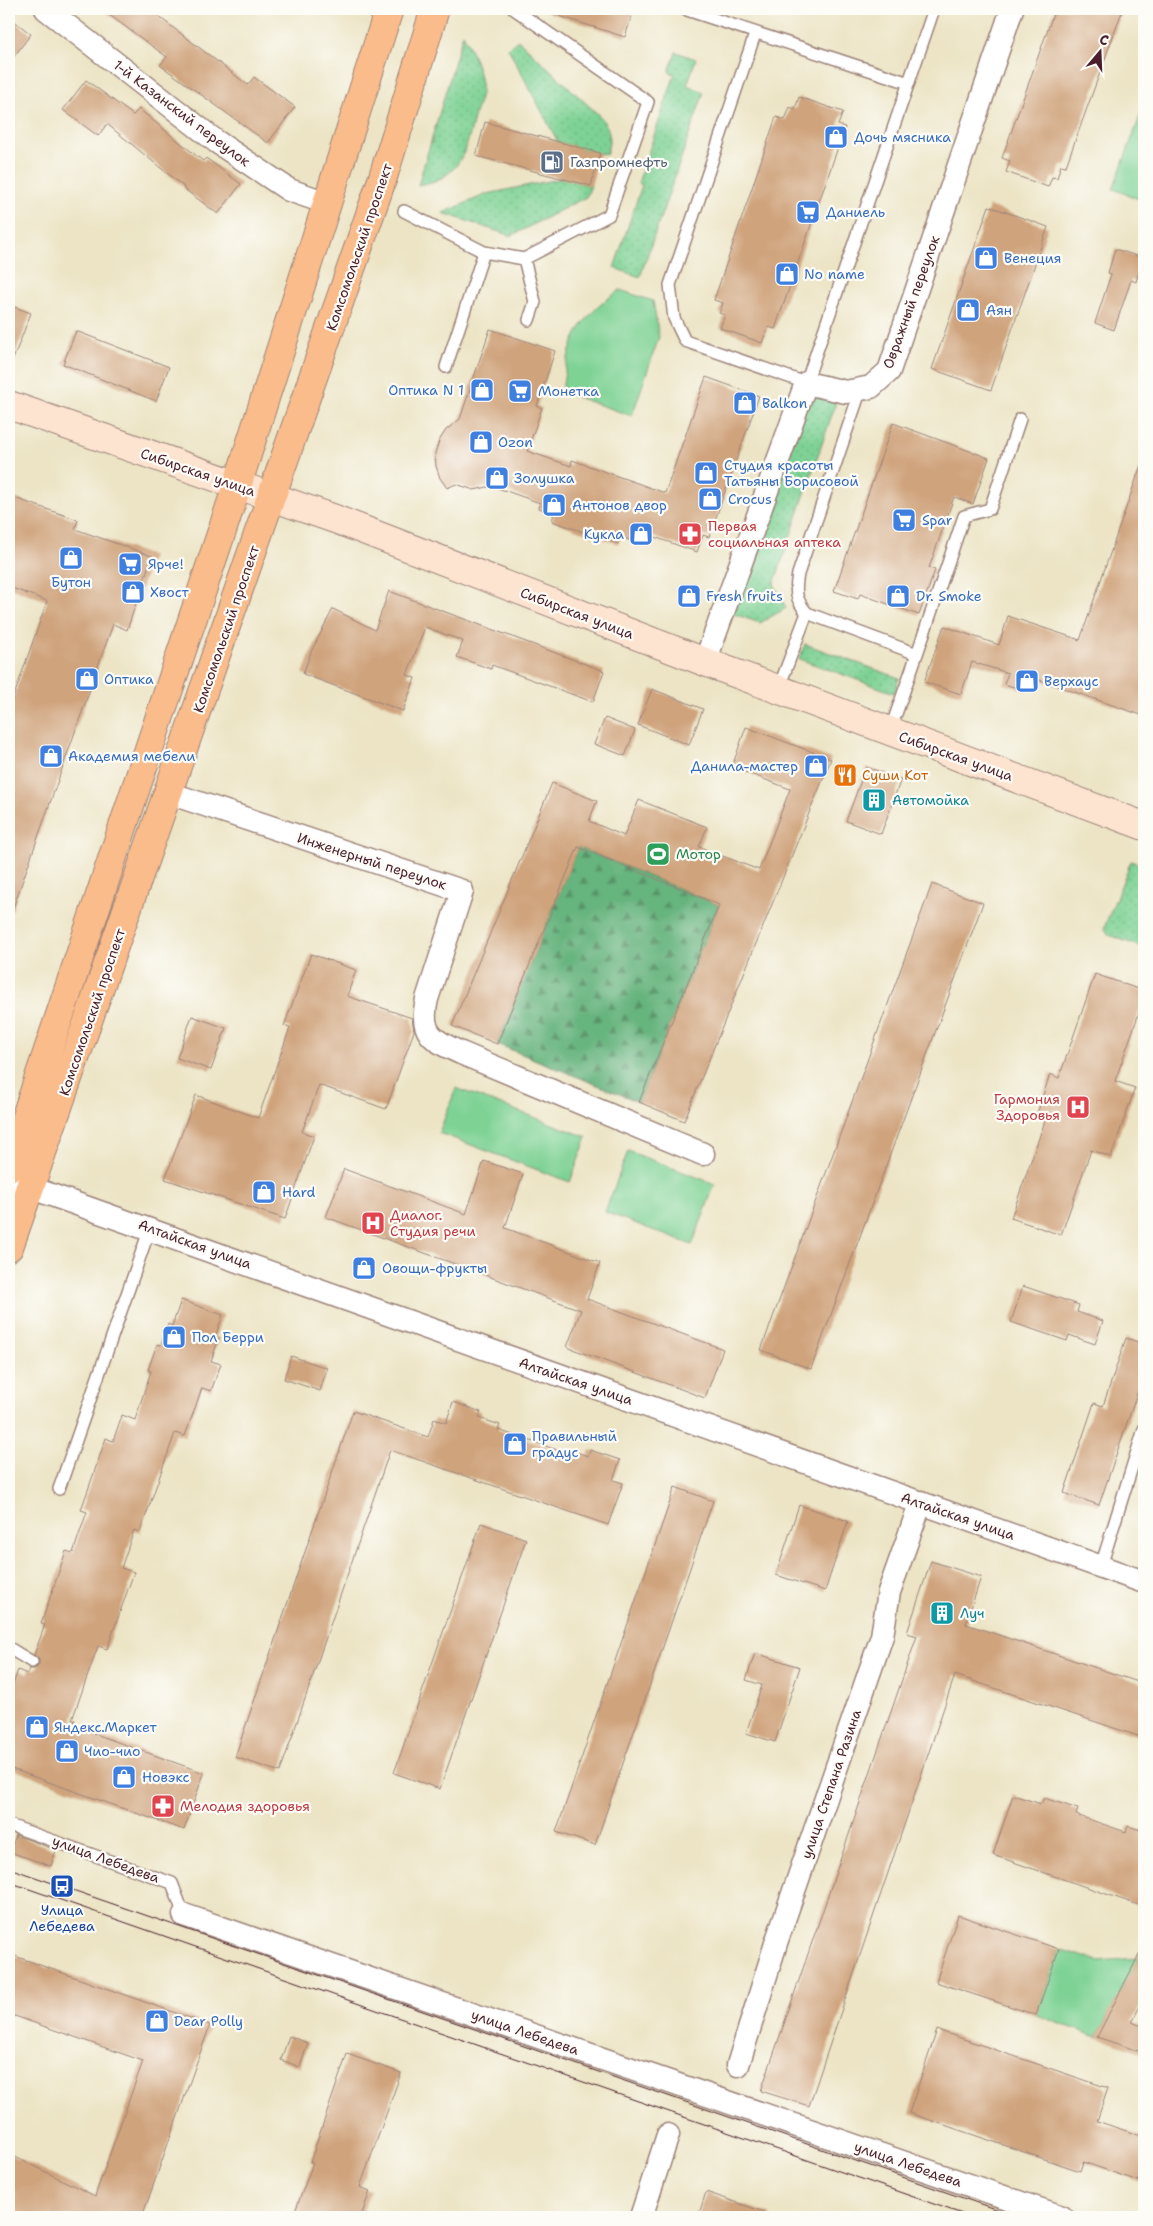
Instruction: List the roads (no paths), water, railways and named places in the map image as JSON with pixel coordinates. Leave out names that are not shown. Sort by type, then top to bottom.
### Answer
[{"type":"main road","points":[[9,1167],[237,486],[390,9]]},
{"type":"main road","name":"Комсомольский проспект","points":[[9,1247],[19,1183],[169,793],[383,177],[435,9]]},
{"type":"main road","name":"Сибирская улица","points":[[9,405],[335,519],[704,662],[1144,826]]},
{"type":"street","name":"1-й Казанский переулок","points":[[46,9],[217,142],[289,190],[327,203]]},
{"type":"street","name":"Овражный переулок","points":[[806,383],[846,392],[871,387],[889,371],[1012,9]]},
{"type":"street","points":[[704,662],[806,383]]},
{"type":"street","name":"Инженерный переулок","points":[[169,793],[462,891],[427,999],[423,1015],[426,1030],[442,1044],[461,1053],[703,1154]]},
{"type":"street","name":"Алтайская улица","points":[[19,1183],[1144,1582]]},
{"type":"street","name":"улица Степана Разина","points":[[738,2065],[777,1940],[882,1636],[889,1592],[921,1502]]},
{"type":"street","name":"улица Лебедева","points":[[184,1915],[1038,2213],[1062,2217]]},
{"type":"street","points":[[641,2217],[668,2135]]},
{"type":"lane","points":[[404,211],[484,252],[524,259],[610,215],[648,102],[514,9]]},
{"type":"lane","points":[[684,9],[755,34],[909,83]]},
{"type":"lane","points":[[755,34],[670,286],[674,318],[685,341],[806,383],[934,9]]},
{"type":"lane","points":[[446,367],[484,252]]},
{"type":"lane","points":[[524,259],[535,302],[529,320]]},
{"type":"lane","points":[[861,389],[798,574],[795,593],[798,603],[807,613],[917,654]]},
{"type":"lane","points":[[890,731],[964,516],[990,509],[1020,419]]},
{"type":"lane","points":[[778,690],[807,613]]},
{"type":"lane","points":[[59,1489],[150,1228]]},
{"type":"lane","points":[[1101,1566],[1144,1429]]},
{"type":"lane","points":[[9,1648],[32,1662]]},
{"type":"lane","name":"улица Лебедева","points":[[9,1824],[172,1883],[184,1915]]},
{"type":"tram line","points":[[9,1868],[1018,2217]]},
{"type":"tram line","points":[[9,1882],[971,2217]]},
{"type":"place","name":"Дочь мясника","points":[[836,137]]},
{"type":"place","name":"Газпромнефть","points":[[552,162]]},
{"type":"place","name":"Даниель","points":[[808,212]]},
{"type":"place","name":"Венеция","points":[[986,258]]},
{"type":"place","name":"No name","points":[[787,274]]},
{"type":"place","name":"Аян","points":[[968,310]]},
{"type":"place","name":"Оптика N 1","points":[[482,390]]},
{"type":"place","name":"Монетка","points":[[520,391]]},
{"type":"place","name":"Balkon","points":[[745,403]]},
{"type":"place","name":"Ozon","points":[[481,442]]},
{"type":"place","name":"Студия красоты Татьяны Борисовой","points":[[706,473]]},
{"type":"place","name":"Золушка","points":[[497,478]]},
{"type":"place","name":"Crocus","points":[[710,499]]},
{"type":"place","name":"Антонов двор","points":[[554,505]]},
{"type":"place","name":"Spar","points":[[904,520]]},
{"type":"place","name":"Кукла","points":[[641,534]]},
{"type":"place","name":"Первая социальная аптека","points":[[690,534]]},
{"type":"place","name":"Бутон","points":[[71,558]]},
{"type":"place","name":"Ярче!","points":[[130,564]]},
{"type":"place","name":"Хвост","points":[[133,592]]},
{"type":"place","name":"Fresh fruits","points":[[689,596]]},
{"type":"place","name":"Dr. Smoke","points":[[898,596]]},
{"type":"place","name":"Оптика","points":[[87,679]]},
{"type":"place","name":"Верхаус","points":[[1027,681]]},
{"type":"place","name":"Академия мебели","points":[[51,756]]},
{"type":"place","name":"Данила-мастер","points":[[816,766]]},
{"type":"place","name":"Суши Кот","points":[[845,775]]},
{"type":"place","name":"Автомойка","points":[[874,800]]},
{"type":"place","name":"Мотор","points":[[658,854]]},
{"type":"place","name":"Гармония Здоровья","points":[[1078,1107]]},
{"type":"place","name":"Hard","points":[[264,1192]]},
{"type":"place","name":"Диалог. Студия речи","points":[[373,1223]]},
{"type":"place","name":"Овощи-фрукты","points":[[364,1268]]},
{"type":"place","name":"Пол Берри","points":[[174,1337]]},
{"type":"place","name":"Правильный градус","points":[[515,1444]]},
{"type":"place","name":"Луч","points":[[942,1613]]},
{"type":"place","name":"Яндекс.Маркет","points":[[37,1727]]},
{"type":"place","name":"Чио-чио","points":[[67,1751]]},
{"type":"place","name":"Новэкс","points":[[124,1777]]},
{"type":"place","name":"Мелодия здоровья","points":[[163,1806]]},
{"type":"place","name":"Улица Лебедева","points":[[62,1886]]},
{"type":"place","name":"Dear Polly","points":[[157,2021]]}]
